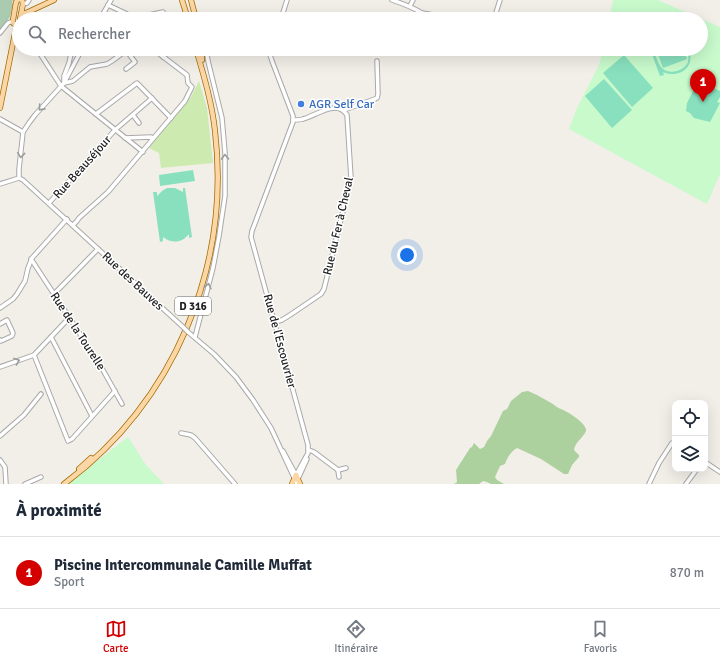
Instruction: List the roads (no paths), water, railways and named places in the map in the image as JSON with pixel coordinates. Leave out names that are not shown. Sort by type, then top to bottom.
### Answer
[{"type":"main road","points":[[28,12],[54,0]]},
{"type":"main road","points":[[183,0],[186,12]]},
{"type":"main road","points":[[191,0],[194,12]]},
{"type":"main road","points":[[20,1],[20,12]]},
{"type":"main road","points":[[18,12],[20,1]]},
{"type":"main road","points":[[0,108],[12,44]]},
{"type":"main road","name":"D 316","points":[[64,484],[86,467],[103,451],[145,402],[175,355],[195,308],[203,284],[211,252],[216,222],[218,161],[216,133],[211,103],[198,56]]},
{"type":"main road","points":[[201,56],[205,82]]},
{"type":"main road","name":"D 316","points":[[60,484],[106,444],[142,402],[175,350],[193,307],[201,283],[212,234],[215,201],[215,149],[205,82]]},
{"type":"street","points":[[20,1],[27,3],[29,0]]},
{"type":"street","points":[[104,12],[111,0]]},
{"type":"street","points":[[392,0],[410,6],[419,12]]},
{"type":"street","points":[[410,6],[412,0]]},
{"type":"street","points":[[496,12],[500,0]]},
{"type":"street","points":[[283,12],[286,1]]},
{"type":"street","points":[[108,5],[123,12]]},
{"type":"street","points":[[0,33],[8,23],[12,23]]},
{"type":"street","points":[[42,56],[63,84],[96,114],[143,152]]},
{"type":"street","points":[[63,84],[71,56]]},
{"type":"street","points":[[0,184],[19,178],[23,132],[35,115],[63,84],[78,56]]},
{"type":"street","points":[[63,84],[73,81],[90,67],[107,64],[119,56]]},
{"type":"street","points":[[126,69],[135,62],[131,56]]},
{"type":"street","points":[[194,337],[213,268],[220,236],[225,196],[225,154],[222,118],[207,56]]},
{"type":"street","points":[[270,56],[294,120],[303,119],[332,108],[344,110],[377,98],[377,61]]},
{"type":"street","points":[[0,308],[13,299],[22,287],[31,259],[70,222],[77,221],[108,192],[185,100],[192,87],[188,82],[187,75],[164,57]]},
{"type":"street","points":[[96,114],[137,83],[171,118]]},
{"type":"street","name":"Rue Beauséjour","points":[[49,203],[115,130],[152,98]]},
{"type":"street","name":"Rue du Fer à Cheval","points":[[275,322],[282,320],[321,294],[324,288],[351,178],[347,115],[344,110]]},
{"type":"street","points":[[133,115],[139,123]]},
{"type":"street","points":[[0,118],[23,132]]},
{"type":"street","name":"Rue de l'Escouvrier","points":[[294,120],[254,225],[251,239],[275,322],[309,452]]},
{"type":"street","points":[[125,138],[153,138]]},
{"type":"street","name":"Rue des Bauves","points":[[19,178],[25,181],[188,332],[214,354],[236,377],[266,419],[292,468],[296,481]]},
{"type":"street","points":[[54,294],[98,249]]},
{"type":"street","name":"Rue de la Tourelle","points":[[31,259],[99,364],[122,404]]},
{"type":"street","points":[[0,368],[34,356],[69,318]]},
{"type":"street","points":[[0,324],[7,320],[13,333],[12,336],[1,341],[0,340]]},
{"type":"street","points":[[51,337],[92,416]]},
{"type":"street","points":[[34,356],[68,441],[72,439],[115,391]]},
{"type":"street","points":[[0,436],[24,416],[41,394]]},
{"type":"street","points":[[181,433],[192,435],[235,484]]},
{"type":"street","points":[[649,484],[659,463],[672,443]]},
{"type":"street","name":"Rue des Bauves","points":[[279,445],[296,481]]},
{"type":"street","points":[[309,452],[316,454],[338,470],[339,478]]},
{"type":"street","points":[[296,481],[309,452]]},
{"type":"street","points":[[296,481],[309,452]]},
{"type":"street","points":[[0,460],[5,467],[6,484]]},
{"type":"street","points":[[708,464],[720,472]]},
{"type":"street","points":[[292,468],[296,469],[301,467]]},
{"type":"street","points":[[338,470],[346,468]]},
{"type":"street","points":[[686,484],[695,472]]},
{"type":"street","points":[[25,484],[41,477]]},
{"type":"place","name":"Piscine Intercommunale Camille Muffat","points":[[703,102]]},
{"type":"place","name":"AGR Self Car","points":[[301,104]]}]
